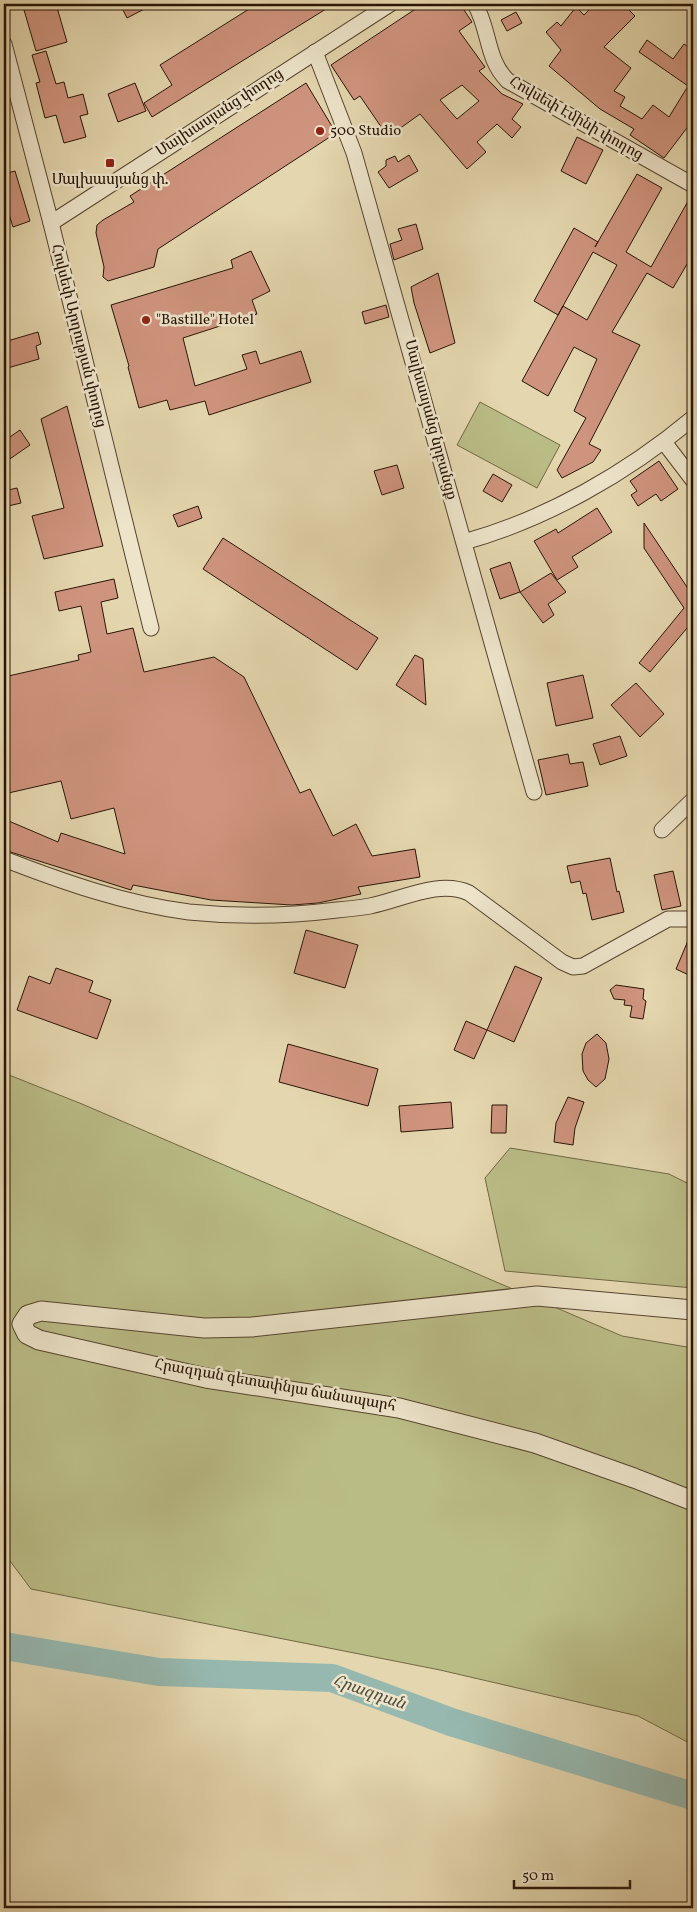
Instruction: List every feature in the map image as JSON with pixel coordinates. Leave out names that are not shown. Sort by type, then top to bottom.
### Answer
[{"type":"street","name":"Մալխասյանց փողոց","points":[[51,223],[390,4]]},
{"type":"street","name":"Հովսեփ Էմինի փողոց","points":[[475,4],[488,35],[491,57],[498,72],[508,81],[693,184]]},
{"type":"street","name":"Հովսեփ Արղության փողոց","points":[[4,44],[51,223],[151,628]]},
{"type":"street","name":"Մալխասյանց նրբանցք","points":[[315,52],[354,153],[534,792]]},
{"type":"street","points":[[464,542],[524,522],[588,489],[664,442],[693,418]]},
{"type":"street","points":[[664,442],[693,480]]},
{"type":"street","points":[[662,830],[693,800]]},
{"type":"street","points":[[4,860],[46,876],[120,898],[189,912],[316,913],[370,906],[441,888],[459,888],[511,923],[562,962],[573,967],[583,966],[668,919],[693,919]]},
{"type":"street","name":"Հրազդան գետափնյա ճանապարհ","points":[[693,1310],[536,1296],[252,1327],[204,1328],[41,1311],[28,1315],[22,1324],[27,1334],[39,1340],[206,1378],[399,1408],[535,1443],[693,1501]]},
{"type":"green space","points":[[480,402],[560,445],[537,488],[457,445]]},
{"type":"green space","points":[[4,1073],[82,1104],[622,1336],[693,1348],[693,1745],[638,1716],[440,1670],[31,1589],[4,1553]]},
{"type":"green space","points":[[510,1148],[669,1174],[693,1186],[693,1288],[505,1271],[485,1178]]},
{"type":"building","points":[[44,4],[56,4],[67,42],[36,51],[24,10]]},
{"type":"building","points":[[120,4],[154,4],[127,18]]},
{"type":"building","points":[[257,4],[334,4],[152,117],[144,103],[172,85],[160,65]]},
{"type":"building","points":[[423,4],[460,4],[472,22],[459,31],[485,67],[479,71],[502,94],[523,104],[512,119],[521,127],[512,138],[497,124],[477,142],[486,152],[467,169],[420,114],[388,137],[360,96],[354,100],[331,65]],"holes":[[[462,85],[479,101],[457,119],[440,100]]]},
{"type":"building","points":[[595,4],[623,4],[635,16],[604,47],[631,68],[614,91],[625,97],[620,106],[642,119],[653,105],[669,117],[688,86],[639,52],[647,40],[673,59],[684,44],[693,50],[693,120],[664,158],[630,135],[634,129],[600,109],[549,66],[561,50],[546,32],[557,22],[561,26],[576,7],[584,15]]},
{"type":"building","points":[[516,12],[522,23],[507,31],[501,20]]},
{"type":"building","points":[[46,51],[56,84],[64,82],[68,98],[83,94],[88,114],[80,116],[86,137],[64,143],[56,115],[45,118],[36,83],[40,82],[32,55]]},
{"type":"building","points":[[135,83],[146,111],[118,122],[108,94]]},
{"type":"building","points":[[306,83],[336,133],[158,249],[154,267],[108,281],[103,277],[104,267],[96,233],[97,225],[134,202],[130,196]]},
{"type":"building","points":[[577,137],[603,150],[586,184],[561,171]]},
{"type":"building","points":[[409,155],[418,171],[389,188],[378,172],[386,166],[386,160],[395,156],[398,162]]},
{"type":"building","points":[[15,171],[30,221],[13,227],[4,198],[4,174]]},
{"type":"building","points":[[637,174],[662,188],[626,252],[651,267],[692,194],[693,254],[673,288],[647,273],[612,332],[640,345],[589,444],[601,450],[593,462],[562,478],[557,470],[586,418],[574,411],[597,359],[574,347],[548,396],[522,381],[563,306],[558,315],[534,301],[574,228],[598,242]],"holes":[[[593,252],[617,265],[587,320],[563,306]]]},
{"type":"building","points":[[416,224],[423,249],[394,260],[390,244],[402,240],[398,229]]},
{"type":"building","points":[[251,251],[270,291],[252,300],[257,314],[183,338],[195,386],[247,369],[242,355],[256,351],[260,364],[301,351],[311,382],[209,415],[205,401],[170,410],[167,400],[139,408],[111,305],[233,268],[231,260]]},
{"type":"building","points":[[438,273],[455,343],[430,353],[414,303],[411,287]]},
{"type":"building","points":[[386,305],[389,317],[365,324],[362,312]]},
{"type":"building","points":[[38,332],[41,344],[36,346],[39,359],[4,369],[4,342]]},
{"type":"building","points":[[67,406],[103,546],[44,559],[32,516],[64,508],[41,419]]},
{"type":"building","points":[[20,430],[30,445],[4,463],[4,441]]},
{"type":"building","points":[[659,461],[678,489],[661,501],[656,494],[638,506],[631,495],[637,491],[630,481]]},
{"type":"building","points":[[397,465],[404,488],[382,495],[374,471]]},
{"type":"building","points":[[493,474],[512,485],[502,502],[483,491]]},
{"type":"building","points":[[17,488],[21,503],[4,507],[4,491]]},
{"type":"building","points":[[198,506],[202,518],[178,527],[173,515]]},
{"type":"building","points":[[597,508],[612,532],[572,557],[578,567],[557,580],[534,541],[556,529],[558,533]]},
{"type":"building","points":[[644,523],[693,596],[693,621],[650,672],[639,663],[684,608],[644,548]]},
{"type":"building","points":[[223,538],[378,638],[357,670],[203,569]]},
{"type":"building","points":[[510,562],[520,592],[500,599],[490,569]]},
{"type":"building","points":[[551,573],[566,592],[548,604],[554,615],[543,623],[520,592]]},
{"type":"building","points":[[114,579],[118,598],[101,602],[107,634],[133,628],[144,672],[214,657],[244,677],[300,793],[310,789],[333,836],[356,824],[372,856],[415,849],[420,877],[358,887],[361,894],[318,903],[292,905],[211,900],[133,885],[131,890],[4,850],[4,819],[58,842],[61,833],[125,854],[114,808],[71,819],[61,781],[4,794],[4,677],[79,660],[78,655],[91,652],[81,606],[59,611],[55,592]]},
{"type":"building","points":[[415,655],[423,659],[426,705],[396,685]]},
{"type":"building","points":[[583,675],[593,718],[556,726],[547,683]]},
{"type":"building","points":[[636,683],[664,714],[640,737],[611,705]]},
{"type":"building","points":[[620,736],[627,756],[600,765],[593,744]]},
{"type":"building","points":[[568,754],[570,764],[583,762],[588,786],[546,795],[538,760]]},
{"type":"building","points":[[610,858],[617,892],[619,891],[624,912],[592,920],[586,893],[583,894],[580,881],[571,883],[567,866]]},
{"type":"building","points":[[673,871],[681,906],[662,910],[654,875]]},
{"type":"building","points":[[693,929],[693,977],[676,969]]},
{"type":"building","points":[[306,930],[358,945],[345,988],[294,973]]},
{"type":"building","points":[[515,966],[542,978],[514,1042],[487,1030]]},
{"type":"building","points":[[56,968],[93,981],[89,992],[111,1000],[97,1039],[17,1010],[29,976],[50,984]]},
{"type":"building","points":[[616,985],[644,989],[643,999],[646,1001],[643,1019],[630,1017],[632,1006],[624,1005],[625,1000],[614,999],[610,990]]},
{"type":"building","points":[[466,1021],[487,1030],[474,1059],[454,1050]]},
{"type":"building","points":[[597,1034],[606,1043],[609,1059],[605,1079],[596,1087],[588,1080],[583,1071],[582,1054],[586,1043]]},
{"type":"building","points":[[288,1044],[378,1069],[368,1106],[279,1082]]},
{"type":"building","points":[[568,1097],[584,1102],[575,1128],[573,1145],[554,1142],[556,1123]]},
{"type":"building","points":[[451,1102],[453,1128],[401,1132],[399,1106]]},
{"type":"building","points":[[492,1105],[507,1105],[506,1133],[491,1133]]},
{"type":"waterway","name":"Հրազդան","points":[[4,1646],[159,1672],[332,1678],[451,1722],[693,1796]]},
{"type":"place","name":"500 Studio","points":[[320,131]]},
{"type":"place","name":"Մալխասյանց փ․","points":[[110,163]]},
{"type":"place","name":"\"Bastille\" Hotel","points":[[146,320]]}]
